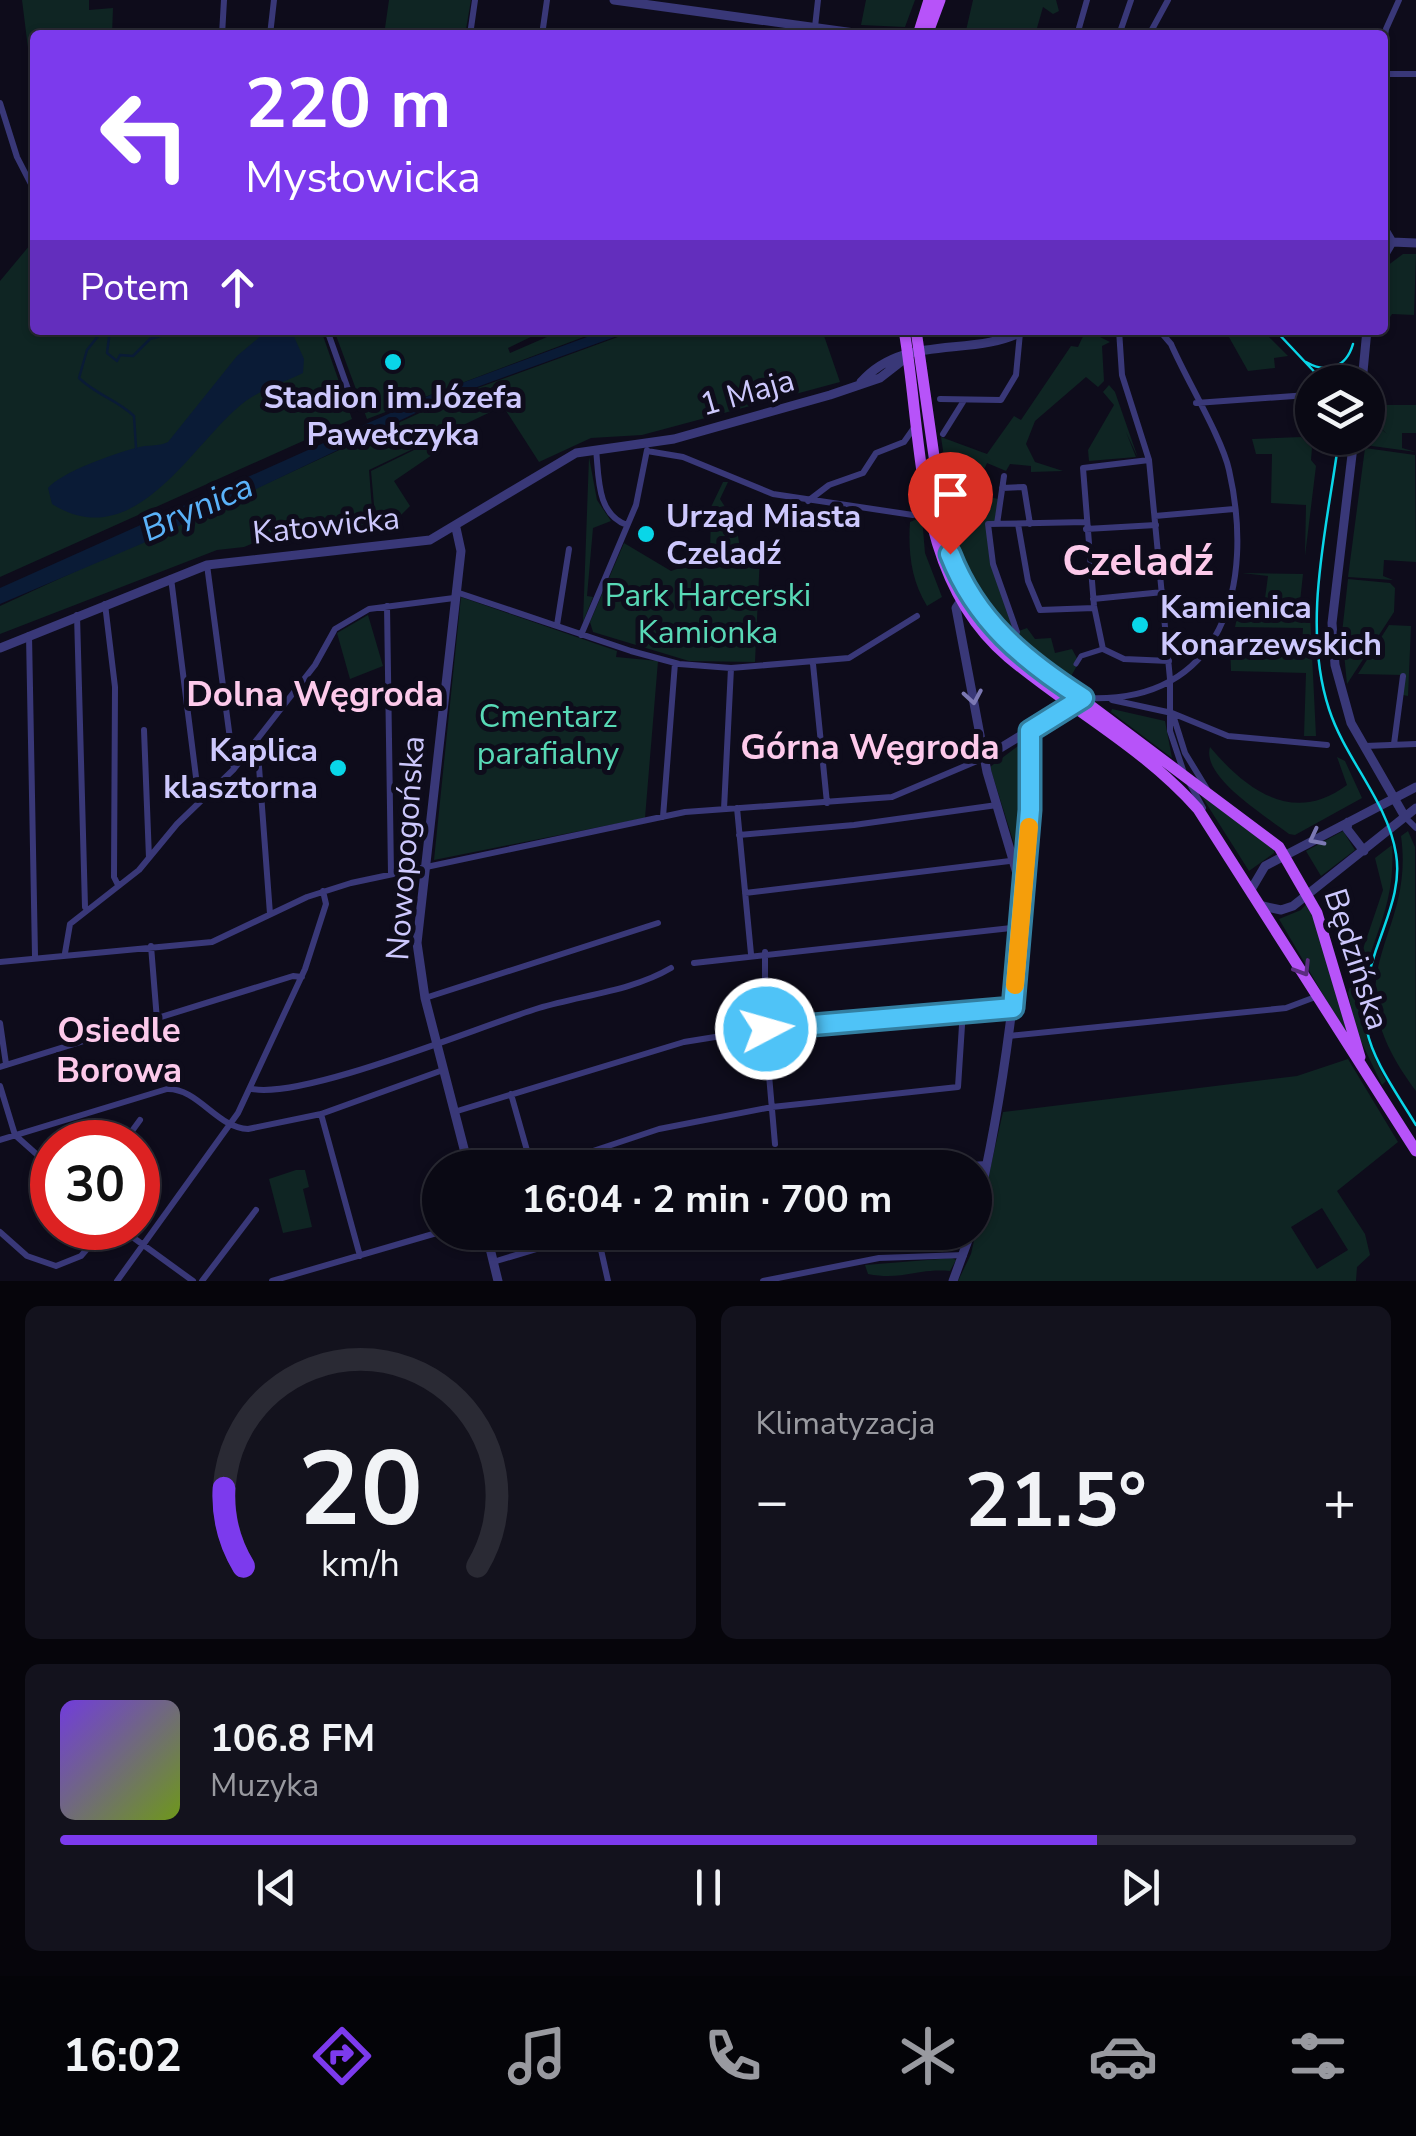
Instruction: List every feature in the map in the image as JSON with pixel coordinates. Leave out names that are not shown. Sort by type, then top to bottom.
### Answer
[{"type":"main road","points":[[919,30],[928,0]]},
{"type":"main road","points":[[929,30],[940,0]]},
{"type":"main road","points":[[906,335],[914,352],[943,520],[957,574],[978,610],[1003,639],[1157,765],[1215,832]]},
{"type":"main road","points":[[916,335],[911,380],[917,422],[940,556],[960,602],[1001,651],[1182,770]]},
{"type":"main road","name":"Będzińska","points":[[1182,770],[1255,825],[1286,856],[1309,892],[1363,1066]]},
{"type":"main road","name":"Będzińska","points":[[1215,832],[1252,888]]},
{"type":"main road","points":[[1252,888],[1263,906]]},
{"type":"main road","name":"Będzińska","points":[[1263,906],[1416,1151]]},
{"type":"street","points":[[222,30],[224,0]]},
{"type":"street","points":[[271,30],[274,0]]},
{"type":"street","points":[[471,30],[475,0]]},
{"type":"street","points":[[543,30],[547,0]]},
{"type":"street","points":[[614,0],[823,30]]},
{"type":"street","points":[[814,29],[818,0]]},
{"type":"street","points":[[1078,30],[1087,0]]},
{"type":"street","points":[[1121,30],[1131,0]]},
{"type":"street","points":[[1152,30],[1168,0]]},
{"type":"street","points":[[1386,30],[1398,0]]},
{"type":"street","points":[[1388,74],[1416,74]]},
{"type":"street","points":[[0,103],[30,182]]},
{"type":"street","points":[[1388,235],[1392,242]]},
{"type":"street","points":[[1392,242],[1416,243]]},
{"type":"street","points":[[1388,249],[1392,242]]},
{"type":"street","points":[[328,335],[354,406]]},
{"type":"street","name":"1 Maja","points":[[859,384],[899,353],[1001,335]]},
{"type":"street","points":[[940,399],[1001,400],[1021,356],[1022,335]]},
{"type":"street","name":"Będzińska","points":[[1119,335],[1122,375],[1149,460],[1169,661],[1170,731],[1182,770],[1215,832]]},
{"type":"street","points":[[1111,700],[1170,680],[1198,662],[1226,620],[1237,574],[1234,508],[1226,462],[1163,335]]},
{"type":"street","points":[[1363,365],[1366,335]]},
{"type":"street","name":"1 Maja","points":[[647,448],[880,378],[914,352]]},
{"type":"street","points":[[880,378],[911,380]]},
{"type":"street","points":[[1196,402],[1295,396]]},
{"type":"street","points":[[943,434],[963,402]]},
{"type":"street","points":[[808,501],[828,484],[863,472],[881,449],[904,442],[917,422]]},
{"type":"street","points":[[674,439],[684,457]]},
{"type":"street","points":[[904,442],[922,450]]},
{"type":"street","points":[[596,448],[602,497],[618,522],[628,525]]},
{"type":"street","name":"Katowicka","points":[[0,648],[207,564],[420,542],[456,528],[552,464],[596,448],[647,448]]},
{"type":"street","points":[[580,634],[632,514],[647,448],[684,457],[773,494],[913,515]]},
{"type":"street","points":[[1352,455],[1332,644],[1342,698],[1364,747],[1392,799],[1416,828]]},
{"type":"street","points":[[1103,649],[1086,526],[1085,466],[1149,460]]},
{"type":"street","points":[[997,524],[1004,476]]},
{"type":"street","points":[[1002,488],[1024,487],[1030,524]]},
{"type":"street","points":[[1017,632],[993,564],[988,524],[1086,526],[1234,508]]},
{"type":"street","points":[[1018,524],[1028,581],[1040,610],[1162,592]]},
{"type":"street","name":"Nowopogońska","points":[[456,528],[460,551],[417,944],[425,998],[464,1150]]},
{"type":"street","points":[[557,625],[568,550]]},
{"type":"street","points":[[207,564],[234,770]]},
{"type":"street","points":[[171,577],[198,801]]},
{"type":"street","points":[[65,953],[67,930],[85,908],[150,860],[198,801],[234,770],[315,665],[335,630],[352,617],[387,606],[454,595],[675,662],[731,668],[849,658],[917,616]]},
{"type":"street","points":[[960,602],[956,608],[984,758],[997,804],[1021,860]]},
{"type":"street","points":[[105,603],[115,688],[114,877],[118,886]]},
{"type":"street","points":[[387,606],[391,874]]},
{"type":"street","points":[[77,615],[85,908]]},
{"type":"street","points":[[28,634],[35,956]]},
{"type":"street","points":[[1076,664],[1080,656],[1103,649],[1124,659],[1169,661]]},
{"type":"street","points":[[663,817],[675,662]]},
{"type":"street","points":[[813,664],[827,802]]},
{"type":"street","points":[[724,809],[731,668]]},
{"type":"street","points":[[1394,744],[1403,676]]},
{"type":"street","points":[[0,962],[212,942],[323,891],[663,817],[895,796],[984,758],[1078,701],[1111,700],[1172,713],[1228,736],[1327,746]]},
{"type":"street","name":"Będzińska","points":[[1172,713],[1185,753],[1208,790]]},
{"type":"street","points":[[144,730],[150,860]]},
{"type":"street","points":[[990,1150],[1010,1036],[1021,927],[1021,860],[1030,731]]},
{"type":"street","points":[[257,739],[270,914]]},
{"type":"street","points":[[1364,747],[1416,744]]},
{"type":"street","points":[[1252,888],[1259,872],[1416,787]]},
{"type":"street","points":[[739,834],[854,826],[997,804]]},
{"type":"street","points":[[736,808],[752,954]]},
{"type":"street","points":[[1263,906],[1288,909],[1416,808]]},
{"type":"street","points":[[1348,822],[1364,851]]},
{"type":"street","points":[[745,893],[1021,860]]},
{"type":"street","points":[[160,1220],[232,1125],[251,1088],[302,977],[326,904],[323,891]]},
{"type":"street","points":[[425,998],[658,923]]},
{"type":"street","points":[[694,963],[766,952],[1021,927]]},
{"type":"street","points":[[151,946],[157,1020]]},
{"type":"street","points":[[766,952],[766,1029],[775,1144]]},
{"type":"street","points":[[251,1088],[298,1085],[365,1068],[436,1041],[654,978],[671,968]]},
{"type":"street","points":[[0,1023],[3,1065],[293,976],[302,977]]},
{"type":"street","points":[[1010,1036],[1286,1008],[1319,996]]},
{"type":"street","points":[[454,1112],[684,1042],[766,1029],[1013,1008]]},
{"type":"street","points":[[596,1150],[659,1129],[772,1107],[958,1087],[963,1010]]},
{"type":"street","points":[[0,1140],[167,1089],[180,1089],[245,1130],[321,1114],[443,1070]]},
{"type":"street","points":[[0,1086],[15,1136],[30,1149]]},
{"type":"street","points":[[511,1094],[527,1150]]},
{"type":"street","points":[[321,1114],[360,1256]]},
{"type":"street","points":[[202,1281],[256,1210]]},
{"type":"street","points":[[0,1232],[27,1256],[56,1266],[86,1250]]},
{"type":"street","points":[[272,1281],[422,1237]]},
{"type":"street","points":[[117,1281],[138,1250]]},
{"type":"street","points":[[150,1250],[193,1281]]},
{"type":"street","points":[[491,1250],[498,1281]]},
{"type":"street","points":[[494,1262],[534,1250]]},
{"type":"street","points":[[600,1250],[608,1281]]},
{"type":"street","points":[[953,1281],[966,1250]]},
{"type":"street","points":[[764,1281],[879,1258],[964,1255]]},
{"type":"green space","points":[[22,0],[89,0],[89,10],[113,8],[112,30],[30,30],[30,64]]},
{"type":"green space","points":[[389,0],[471,0],[466,30],[385,30]]},
{"type":"green space","points":[[866,0],[915,0],[905,27],[861,25]]},
{"type":"green space","points":[[973,0],[1056,0],[1059,11],[1053,14],[1043,7],[1036,30],[966,30]]},
{"type":"green space","points":[[30,245],[30,335],[323,335],[352,419],[0,577],[0,281]]},
{"type":"green space","points":[[1403,254],[1416,254],[1414,315],[1392,314],[1388,320],[1388,265]]},
{"type":"green space","points":[[336,335],[535,335],[508,348],[510,353],[551,335],[589,335],[367,419]]},
{"type":"green space","points":[[623,335],[824,335],[840,382],[642,435],[591,438],[539,462],[503,406],[369,470],[374,535],[369,535],[367,526],[268,537],[244,547],[217,550],[0,634],[0,606],[461,394]]},
{"type":"green space","points":[[1084,335],[1096,335],[1110,342],[1102,346],[1104,381],[1098,387],[1086,377],[1035,421],[1026,444],[1035,462],[1063,471],[1031,472],[1031,466],[1010,464],[1006,471],[987,463],[974,493],[998,499],[995,522],[986,523],[990,562],[1016,632],[1027,628],[1035,639],[1051,638],[1055,653],[1072,649],[1079,662],[1069,680],[1013,637],[976,590],[957,544],[941,437],[987,454],[1014,416],[1021,420],[1071,346],[1078,347]]},
{"type":"green space","points":[[1228,335],[1267,335],[1288,356],[1274,358],[1275,368],[1248,371]]},
{"type":"green space","points":[[1109,385],[1138,458],[1126,432],[1136,457],[1089,461],[1088,450],[1114,405],[1103,392]]},
{"type":"green space","points":[[1385,405],[1416,405],[1416,433],[1402,433],[1402,448],[1416,452],[1385,448]]},
{"type":"green space","points":[[453,431],[457,438],[394,481],[410,506],[392,524],[376,527],[371,471]]},
{"type":"green space","points":[[1295,437],[1295,455],[1311,455],[1316,466],[1305,556],[1306,505],[1271,503],[1272,454],[1256,454],[1252,439]]},
{"type":"green space","points":[[1385,451],[1415,455],[1416,562],[1384,560],[1383,576],[1393,580],[1348,577],[1364,455],[1385,455]]},
{"type":"green space","points":[[589,457],[597,500],[611,521],[593,528],[587,596],[593,597],[583,622]]},
{"type":"green space","name":"Park Harcerski Kamionka","points":[[723,482],[728,482],[720,499],[736,524],[740,548],[760,555],[755,662],[689,661],[593,632],[590,622],[624,543],[671,571],[710,558],[711,507]]},
{"type":"green space","points":[[922,517],[925,553],[942,597],[927,606],[914,576],[910,544],[910,522]]},
{"type":"green space","points":[[1242,573],[1303,574],[1300,602],[1293,610],[1294,616],[1307,618],[1310,614],[1316,736],[1304,736],[1306,673],[1231,671],[1230,645],[1302,646],[1303,628],[1235,627],[1240,604],[1264,606],[1268,576]]},
{"type":"green space","points":[[1348,579],[1390,583],[1395,588],[1394,612],[1347,684],[1342,633]]},
{"type":"green space","name":"Cmentarz parafialny","points":[[461,597],[617,651],[616,657],[658,661],[645,818],[434,860]]},
{"type":"green space","points":[[368,615],[383,666],[350,679],[337,633]]},
{"type":"green space","points":[[1389,625],[1411,626],[1408,696],[1403,695],[1403,675],[1358,674]]},
{"type":"green space","points":[[1112,709],[1165,721],[1172,758],[1111,712]]},
{"type":"green space","points":[[1022,743],[1027,745],[1024,848],[1016,850],[990,767]]},
{"type":"green space","points":[[1210,747],[1256,789],[1290,802],[1327,797],[1347,785],[1337,757],[1345,761],[1362,798],[1295,835],[1289,834],[1225,783],[1210,759]]},
{"type":"green space","points":[[1199,792],[1274,848],[1274,853],[1249,871]]},
{"type":"green space","points":[[1343,831],[1355,850],[1321,876],[1306,851]]},
{"type":"green space","points":[[1408,831],[1415,847],[1416,1091],[1390,1050],[1378,1015],[1376,986],[1380,958],[1397,904],[1402,872],[1401,836]]},
{"type":"green space","points":[[1392,845],[1385,909],[1363,984],[1362,1012],[1369,1043],[1386,1081],[1382,1085],[1356,1031],[1348,993],[1383,890],[1375,858]]},
{"type":"green space","points":[[1309,901],[1349,1039],[1279,919],[1301,910]]},
{"type":"green space","points":[[1348,1059],[1398,1142],[1337,1191],[1365,1234],[1370,1255],[1357,1267],[1356,1281],[958,1281],[972,1250],[992,1250],[992,1161],[1003,1112],[1297,1076]],"holes":[[[1322,1208],[1348,1250],[1317,1269],[1291,1227]]]},
{"type":"green space","points":[[305,1170],[309,1187],[303,1189],[312,1227],[283,1233],[269,1179]]},
{"type":"green space","points":[[956,1260],[950,1271],[880,1276],[868,1274],[865,1265]]},
{"type":"water","points":[[262,335],[293,335],[304,359],[303,373],[243,403],[177,472],[132,508],[107,516],[81,516],[52,504],[48,488],[64,476],[115,454],[168,442],[237,356]]},
{"type":"water","name":"Brynica","points":[[592,335],[620,335],[447,398],[141,544],[0,604],[0,588],[435,393]]},
{"type":"waterway","points":[[99,335],[87,350],[79,378],[134,416],[136,448]]},
{"type":"waterway","points":[[109,335],[107,353],[117,361],[120,355],[133,356],[150,339],[164,335]]},
{"type":"tram line","points":[[1280,335],[1308,365]]},
{"type":"tram line","points":[[1306,362],[1321,368],[1335,366],[1346,359],[1353,344]]},
{"type":"tram line","points":[[1336,455],[1319,574],[1317,643],[1329,709],[1384,816],[1396,854],[1396,886],[1371,967],[1365,1015],[1375,1056],[1416,1125]]},
{"type":"slow traffic","points":[[1015,985],[1029,827]]},
{"type":"place","name":"Stadion im.Józefa Pawełczyka","points":[[393,362]]},
{"type":"place","name":"Urząd Miasta Czeladź","points":[[646,534]]},
{"type":"place","name":"Kamienica Konarzewskich","points":[[1140,625]]},
{"type":"place","name":"Kaplica klasztorna","points":[[338,768]]},
{"type":"district","name":"Czeladź","points":[[1138,560]]},
{"type":"district","name":"Dolna Węgroda","points":[[315,694]]},
{"type":"district","name":"Górna Węgroda","points":[[870,747]]},
{"type":"district","name":"Osiedle Borowa","points":[[119,1050]]},
{"type":"route","points":[[766,1029],[1013,1008],[1030,810],[1030,731],[1083,698],[1003,639],[967,594],[950,554]]}]
